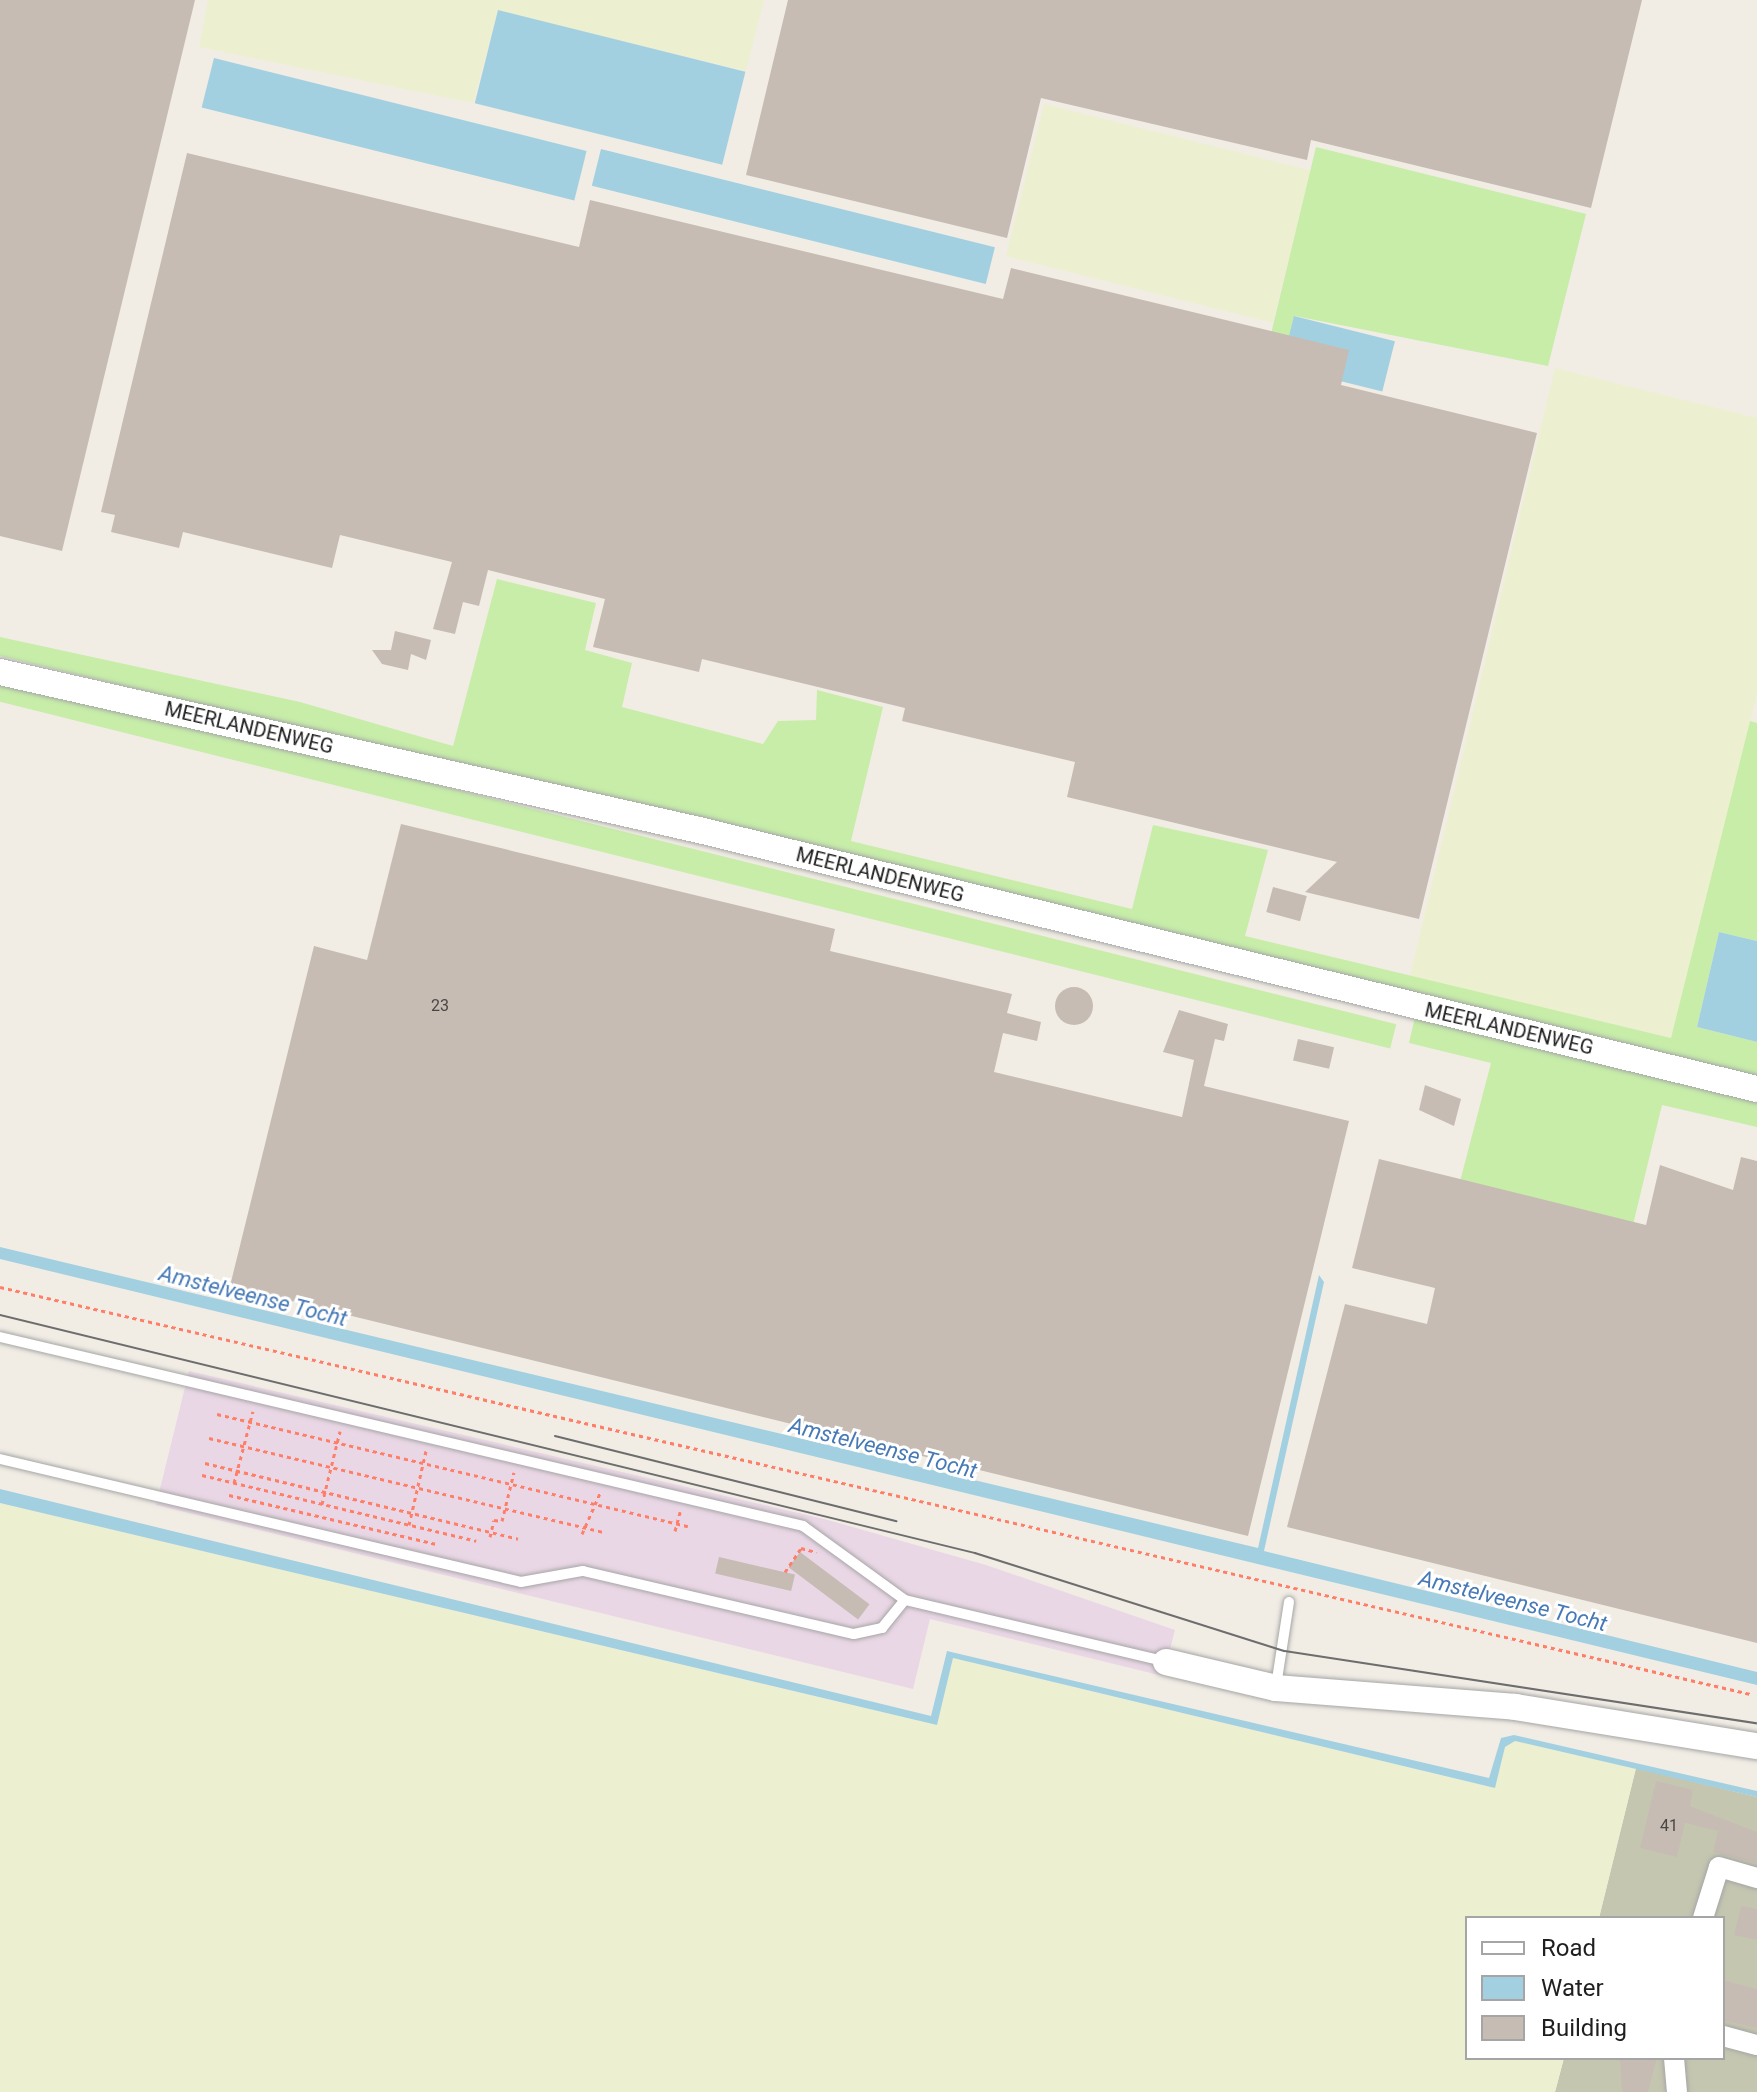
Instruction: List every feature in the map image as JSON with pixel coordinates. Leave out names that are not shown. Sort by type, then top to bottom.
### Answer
[{"type":"street","name":"MEERLANDENWEG","points":[[0,672],[699,830],[1757,1089]]},
{"type":"street","points":[[1166,1662],[1276,1688],[1515,1707],[1757,1746]]},
{"type":"street","points":[[1704,1916],[1719,1867],[1757,1878]]},
{"type":"street","points":[[1725,2037],[1757,2045]]},
{"type":"street","points":[[1674,2060],[1677,2092]]},
{"type":"lane","points":[[0,1337],[803,1526],[905,1600],[1166,1662]]},
{"type":"lane","points":[[0,1459],[521,1582],[583,1571],[854,1634],[882,1628],[905,1600]]},
{"type":"lane","points":[[1276,1688],[1289,1602]]},
{"type":"path","points":[[0,1287],[1750,1694]]},
{"type":"path","points":[[217,1414],[688,1526]]},
{"type":"path","points":[[322,1504],[342,1424]]},
{"type":"path","points":[[209,1438],[604,1532]]},
{"type":"path","points":[[409,1525],[428,1444]]},
{"type":"path","points":[[205,1463],[411,1512],[491,1535],[518,1539]]},
{"type":"path","points":[[491,1535],[504,1509],[516,1465]]},
{"type":"path","points":[[202,1475],[476,1541]]},
{"type":"path","points":[[582,1534],[598,1504],[602,1485]]},
{"type":"path","points":[[229,1495],[437,1544]]},
{"type":"path","points":[[293,1510],[296,1497]]},
{"type":"path","points":[[675,1531],[683,1504]]},
{"type":"path","points":[[380,1530],[382,1518]]},
{"type":"path","points":[[464,1545],[466,1539]]},
{"type":"shaded area","points":[[208,0],[764,0],[746,71],[498,11],[473,103],[199,47]]},
{"type":"shaded area","points":[[1044,104],[1311,171],[1273,323],[1006,256]]},
{"type":"shaded area","points":[[1555,368],[1757,418],[1757,694],[1672,1038],[1410,976]]},
{"type":"shaded area","points":[[189,1371],[828,1520],[986,1565],[1175,1630],[1163,1676],[930,1619],[913,1689],[156,1505]]},
{"type":"shaded area","points":[[0,1503],[936,1725],[953,1658],[1494,1788],[1505,1746],[1515,1741],[1636,1768],[1599,1916],[1465,1916],[1465,2060],[1563,2060],[1555,2092],[0,2092]]},
{"type":"shaded area","points":[[1636,1768],[1757,1797],[1757,2092],[1555,2092],[1563,2060],[1725,2060],[1725,1916],[1599,1916]]},
{"type":"green space","points":[[1316,147],[1586,214],[1548,366],[1295,316],[1281,366],[1264,363]]},
{"type":"green space","points":[[497,579],[596,603],[585,650],[632,663],[622,707],[763,744],[778,721],[816,720],[817,690],[883,707],[851,841],[1132,909],[1153,825],[1268,850],[1245,936],[1671,1038],[1750,721],[1757,723],[1757,941],[1719,932],[1697,1027],[1757,1042],[1757,1079],[0,656],[0,637],[300,702],[453,746]]},
{"type":"green space","points":[[0,676],[1396,1024],[1390,1048],[0,702]]},
{"type":"green space","points":[[1415,1017],[1757,1100],[1757,1127],[1662,1105],[1631,1233],[1458,1189],[1491,1063],[1409,1043]]},
{"type":"water","points":[[498,10],[745,72],[722,165],[475,103]]},
{"type":"water","points":[[214,58],[587,151],[574,200],[202,107]]},
{"type":"water","points":[[601,149],[995,247],[986,284],[592,186]]},
{"type":"water","points":[[1294,316],[1395,341],[1382,392],[1281,366]]},
{"type":"water","points":[[1719,932],[1757,941],[1757,1042],[1697,1027]]},
{"type":"water","points":[[0,1247],[1258,1548],[1319,1275],[1324,1282],[1264,1551],[1757,1672],[1757,1685],[0,1259]]},
{"type":"water","points":[[0,1489],[931,1716],[947,1651],[1489,1778],[1501,1738],[1514,1735],[1757,1791],[1757,1797],[1515,1741],[1505,1747],[1495,1788],[953,1658],[937,1725],[0,1503]]},
{"type":"building","points":[[0,0],[195,0],[62,551],[0,536]]},
{"type":"building","points":[[788,0],[1642,0],[1591,208],[1311,140],[1307,160],[1041,98],[1007,238],[746,175]]},
{"type":"building","points":[[187,153],[579,247],[590,200],[1003,299],[1011,268],[1349,350],[1341,385],[1537,433],[1419,919],[1305,892],[1337,862],[1067,797],[1075,762],[902,721],[905,708],[702,659],[699,672],[593,647],[605,599],[488,570],[479,606],[463,602],[455,634],[433,629],[452,562],[340,535],[332,568],[183,532],[179,548],[111,532],[115,515],[101,512]]},
{"type":"building","points":[[395,631],[431,640],[426,660],[411,654],[408,670],[382,664],[372,650],[391,650]]},
{"type":"building","points":[[401,824],[835,929],[830,951],[1012,994],[1007,1013],[1041,1022],[1037,1041],[1003,1033],[994,1072],[1182,1117],[1194,1060],[1163,1052],[1179,1010],[1228,1024],[1224,1041],[1215,1039],[1204,1086],[1349,1121],[1248,1536],[230,1286],[314,946],[367,960]]},
{"type":"building","points":[[1273,887],[1307,896],[1300,921],[1266,912]]},
{"type":"building","points":[[1074,987],[1087,993],[1093,1006],[1087,1019],[1074,1025],[1061,1019],[1055,1006],[1061,993]]},
{"type":"building","points":[[1298,1039],[1334,1047],[1329,1069],[1293,1060]]},
{"type":"building","points":[[1425,1085],[1461,1099],[1454,1126],[1419,1110]]},
{"type":"building","points":[[1741,1157],[1757,1161],[1757,1643],[1287,1527],[1345,1304],[1427,1324],[1435,1288],[1352,1268],[1379,1159],[1646,1225],[1660,1165],[1733,1190]]},
{"type":"building","points":[[800,1552],[869,1604],[858,1620],[789,1567]]},
{"type":"building","points":[[719,1557],[795,1575],[791,1591],[715,1574]]},
{"type":"building","points":[[1656,1781],[1693,1790],[1690,1806],[1757,1832],[1757,1863],[1713,1852],[1718,1831],[1685,1823],[1677,1857],[1640,1848]]},
{"type":"building","points":[[1741,1906],[1757,1909],[1757,1940],[1734,1935]]},
{"type":"building","points":[[1725,1981],[1757,1989],[1757,2028],[1725,2020]]},
{"type":"building","points":[[1620,2060],[1656,2060],[1648,2092],[1622,2092]]},
{"type":"tram line","points":[[0,1315],[975,1553],[1284,1651],[1757,1723]]},
{"type":"tram line","points":[[555,1436],[897,1521]]},
{"type":"water label","name":"Amstelveense Tocht","points":[[253,1296]]},
{"type":"water label","name":"Amstelveense Tocht","points":[[883,1448]]},
{"type":"water label","name":"Amstelveense Tocht","points":[[1513,1601]]}]
